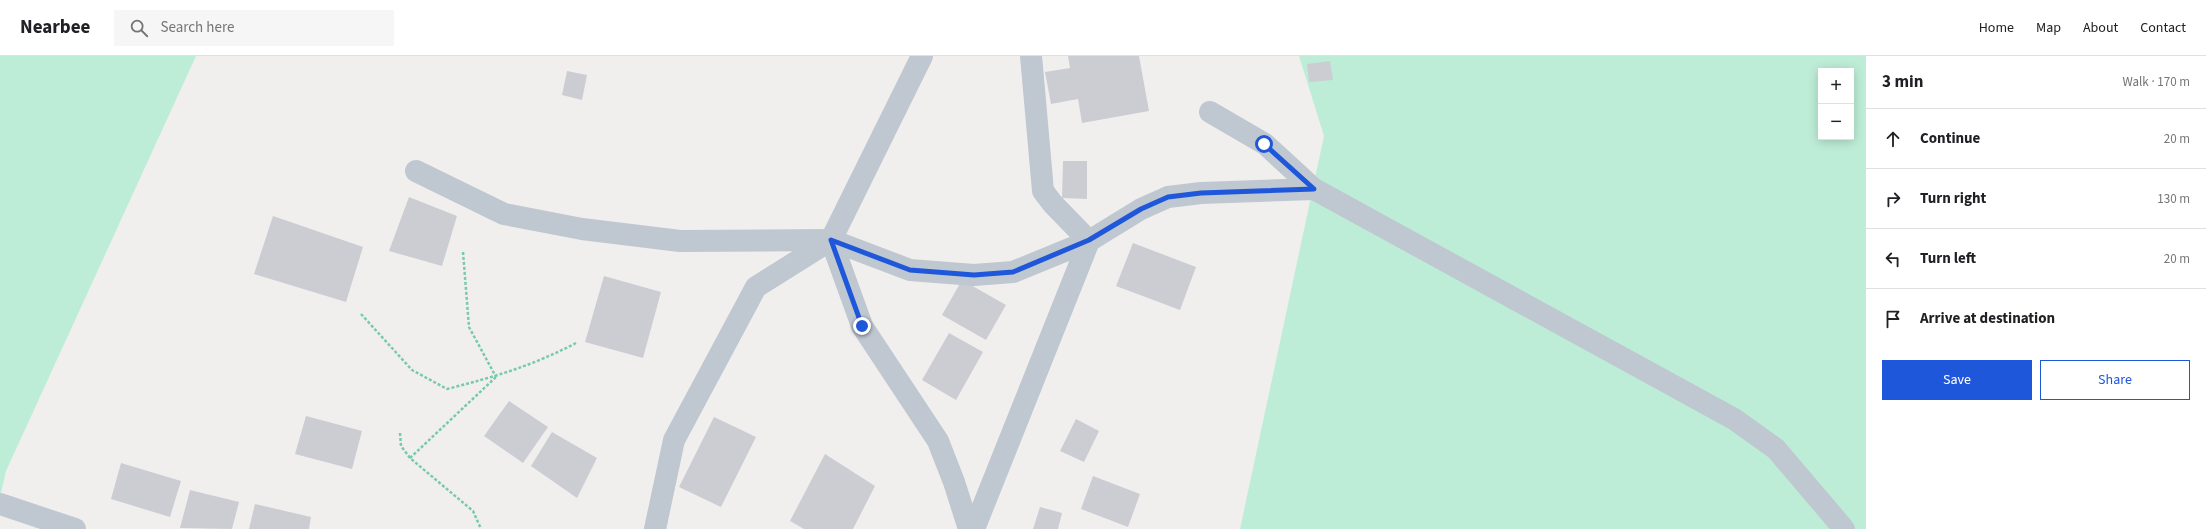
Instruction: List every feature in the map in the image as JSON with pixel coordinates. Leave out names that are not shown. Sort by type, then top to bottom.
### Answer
[{"type":"street","points":[[662,525],[674,440],[756,287],[831,240],[922,56]]},
{"type":"street","points":[[1030,56],[1044,191],[1053,204],[1089,240]]},
{"type":"street","points":[[1210,112],[1264,144],[1314,189],[1734,419],[1776,449],[1844,529]]},
{"type":"street","points":[[416,171],[504,214],[582,229],[680,241],[831,240],[910,270],[974,275],[1013,272],[1089,240],[1141,209],[1168,197],[1201,193],[1314,189]]},
{"type":"street","points":[[831,240],[862,326],[938,441],[954,482],[969,529]]},
{"type":"street","points":[[974,529],[1089,240]]},
{"type":"street","points":[[0,504],[75,529]]},
{"type":"path","points":[[463,252],[469,327],[496,377]]},
{"type":"path","points":[[361,314],[412,370],[447,389],[496,377],[542,360],[576,343]]},
{"type":"path","points":[[410,458],[496,377]]},
{"type":"path","points":[[400,433],[401,446],[410,458],[473,511],[481,529]]},
{"type":"green space","points":[[0,56],[196,56],[6,471],[0,497]]},
{"type":"green space","points":[[1299,56],[1866,56],[1866,529],[1240,529],[1324,136]]},
{"type":"building","points":[[1068,56],[1139,56],[1149,111],[1082,123],[1078,99],[1051,104],[1045,72],[1070,68]]},
{"type":"building","points":[[1330,61],[1333,80],[1309,82],[1307,64]]},
{"type":"building","points":[[567,71],[587,75],[582,100],[562,95]]},
{"type":"building","points":[[1063,161],[1087,161],[1087,199],[1062,198]]},
{"type":"building","points":[[409,197],[457,216],[442,266],[389,251]]},
{"type":"building","points":[[273,216],[363,247],[346,302],[254,274]]},
{"type":"building","points":[[1133,243],[1196,267],[1180,310],[1116,286]]},
{"type":"building","points":[[604,276],[661,292],[643,358],[585,342]]},
{"type":"building","points":[[962,280],[1006,305],[986,340],[942,315]]},
{"type":"building","points":[[949,333],[983,352],[956,400],[922,380]]},
{"type":"building","points":[[509,401],[548,427],[523,463],[484,436]]},
{"type":"building","points":[[306,416],[362,431],[352,469],[295,454]]},
{"type":"building","points":[[714,417],[756,437],[721,507],[679,487]]},
{"type":"building","points":[[1076,419],[1099,431],[1084,462],[1060,451]]},
{"type":"building","points":[[552,432],[597,458],[577,498],[531,466]]},
{"type":"building","points":[[825,454],[875,486],[853,529],[804,529],[790,521]]},
{"type":"building","points":[[121,463],[181,481],[170,517],[111,499]]},
{"type":"building","points":[[1093,476],[1140,494],[1128,527],[1081,509]]},
{"type":"building","points":[[190,490],[239,502],[232,529],[180,528]]},
{"type":"building","points":[[255,504],[311,517],[309,529],[249,529]]},
{"type":"building","points":[[1040,507],[1062,513],[1058,529],[1033,529]]},
{"type":"route","points":[[862,326],[831,240],[910,270],[974,275],[1013,272],[1089,240],[1141,209],[1168,197],[1201,193],[1314,189],[1264,144]]}]
